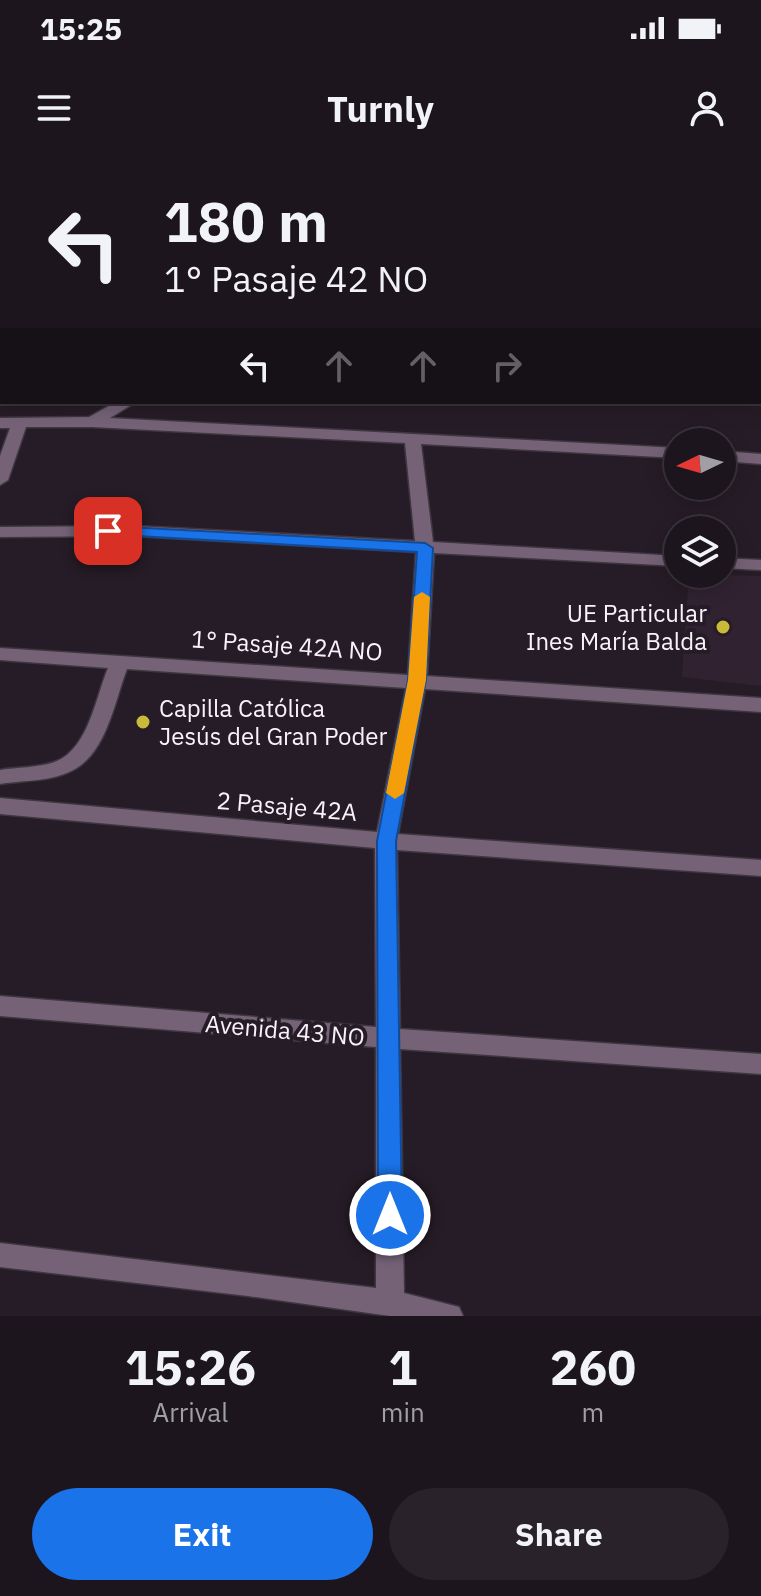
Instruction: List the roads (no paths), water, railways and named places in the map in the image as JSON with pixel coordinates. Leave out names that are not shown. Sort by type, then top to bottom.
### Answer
[{"type":"street","points":[[92,422],[124,404]]},
{"type":"street","points":[[0,423],[92,422],[664,452]]},
{"type":"street","points":[[0,480],[19,424]]},
{"type":"street","points":[[390,1303],[386,841],[417,680],[425,548],[412,437]]},
{"type":"street","points":[[736,457],[761,459]]},
{"type":"street","points":[[0,532],[135,531],[664,560]]},
{"type":"street","points":[[736,564],[761,565]]},
{"type":"street","name":"1° Pasaje 42A NO","points":[[0,654],[761,705]]},
{"type":"street","points":[[0,777],[65,765],[82,754],[95,730],[107,690],[121,660]]},
{"type":"street","name":"2 Pasaje 42A","points":[[0,806],[386,841],[761,868]]},
{"type":"street","name":"Avenida 43 NO","points":[[0,1006],[761,1064]]},
{"type":"street","points":[[0,1255],[390,1303],[435,1314]]},
{"type":"place","name":"UE Particular Ines María Balda","points":[[723,627]]},
{"type":"place","name":"Capilla Católica Jesús del Gran Poder","points":[[143,722]]}]
